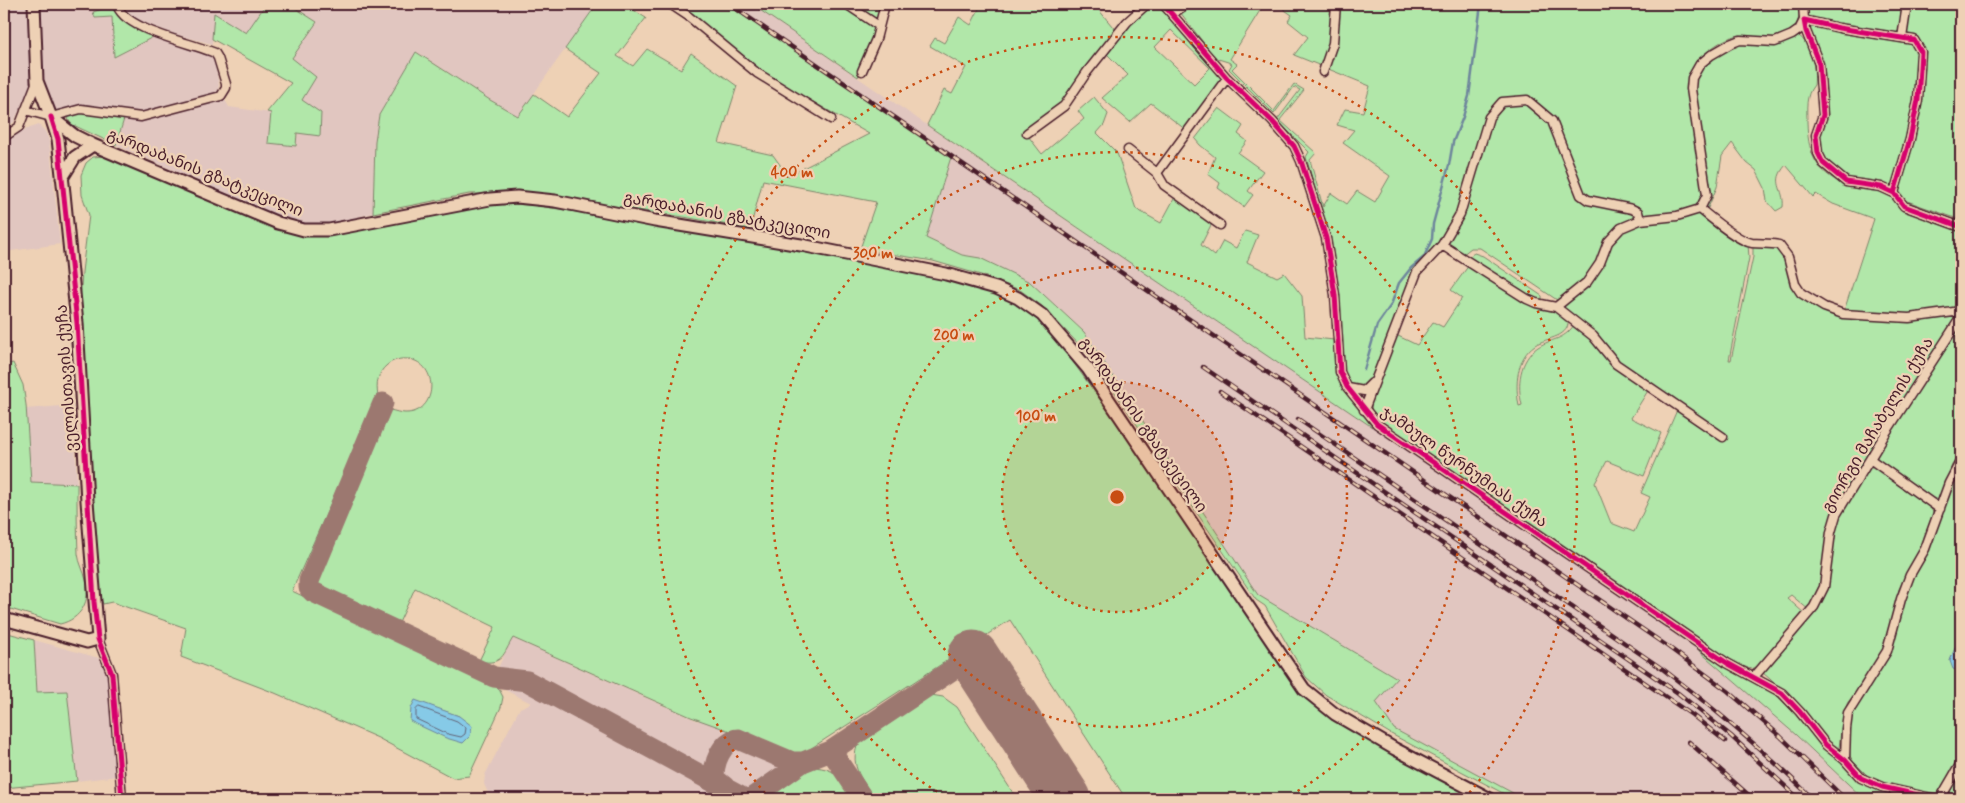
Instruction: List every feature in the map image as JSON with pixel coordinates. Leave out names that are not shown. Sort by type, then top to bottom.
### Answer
[{"type":"main road","points":[[34,4],[37,81]]},
{"type":"main road","name":"ველისთავის ქუჩა","points":[[37,81],[52,117],[58,140],[76,324],[98,640]]},
{"type":"main road","name":"გარდაბანის გზატკეცილი","points":[[52,117],[74,136],[93,145],[278,223],[304,230],[329,230],[490,199],[517,197],[555,201],[655,221],[801,245],[946,274],[1003,291],[1018,298],[1042,315],[1088,369],[1304,689],[1335,714],[1395,749],[1490,799]]},
{"type":"main road","points":[[62,178],[75,157],[93,145]]},
{"type":"main road","points":[[4,619],[87,642],[98,640]]},
{"type":"street","points":[[25,110],[52,117],[81,109],[141,117],[217,99],[224,93],[226,84],[215,53],[168,38],[136,23],[123,15],[118,9],[117,4]]},
{"type":"street","points":[[670,4],[688,16],[757,74],[831,119]]},
{"type":"street","points":[[846,4],[879,26]]},
{"type":"street","points":[[862,71],[885,4]]},
{"type":"street","points":[[1027,133],[1064,106],[1087,72],[1127,22],[1147,4]]},
{"type":"street","name":"ჯამბულ წურწუმიას ქუჩა","points":[[1163,4],[1227,78],[1272,121],[1294,146],[1302,161],[1326,238],[1334,296],[1340,372],[1347,387],[1377,424],[1727,663],[1782,693],[1826,745],[1845,760],[1861,778],[1882,787],[1938,799]]},
{"type":"street","points":[[1172,14],[1187,4]]},
{"type":"street","points":[[1323,72],[1333,43],[1336,4]]},
{"type":"street","points":[[1803,4],[1806,31],[1819,64],[1823,115],[1816,135],[1818,153],[1823,163],[1846,182],[1881,187],[1894,193],[1904,206],[1961,227]]},
{"type":"street","points":[[1902,38],[1907,4]]},
{"type":"street","points":[[1955,4],[1961,8]]},
{"type":"street","points":[[1804,20],[1839,28],[1914,40],[1922,52],[1918,100],[1910,139],[1894,193]]},
{"type":"street","points":[[1556,307],[1586,282],[1600,263],[1608,242],[1620,228],[1640,220],[1677,216],[1700,209],[1707,195],[1691,89],[1692,78],[1700,64],[1711,55],[1740,40],[1775,42],[1784,40],[1799,30],[1804,20]]},
{"type":"street","points":[[1157,173],[1227,78]]},
{"type":"street","points":[[4,137],[19,127],[37,81]]},
{"type":"street","points":[[1364,410],[1418,272],[1442,245],[1460,214],[1489,117],[1502,102],[1527,100],[1552,121],[1581,195],[1588,200],[1632,209],[1638,212],[1640,220]]},
{"type":"street","points":[[1128,150],[1157,173],[1164,185],[1220,225]]},
{"type":"street","name":"გიორგი მაჩაბელის ქუჩა","points":[[1700,209],[1730,232],[1750,243],[1765,242],[1779,245],[1788,257],[1795,284],[1801,293],[1824,307],[1843,314],[1909,318],[1961,311]]},
{"type":"street","points":[[1442,245],[1527,299],[1556,307],[1593,336],[1616,364],[1723,437]]},
{"type":"street","name":"გიორგი მაჩაბელის ქუჩა","points":[[1754,678],[1814,607],[1824,587],[1831,532],[1836,515],[1961,317]]},
{"type":"street","points":[[1347,387],[1357,391],[1364,391],[1376,377]]},
{"type":"street","points":[[1870,459],[1940,508]]},
{"type":"street","points":[[1845,760],[1848,713],[1887,651],[1901,599],[1910,575],[1925,549],[1949,483],[1961,460]]},
{"type":"street","points":[[98,640],[112,674],[122,799]]},
{"type":"street","points":[[1938,799],[1961,763]]},
{"type":"shaded area","points":[[4,4],[27,4],[33,87],[24,100],[14,122],[4,129]]},
{"type":"shaded area","points":[[39,4],[103,4],[105,8],[95,18],[112,17],[114,57],[155,36],[207,54],[214,59],[219,85],[218,91],[214,96],[141,114],[57,112],[43,91]]},
{"type":"shaded area","points":[[123,4],[266,4],[246,34],[214,14],[212,44],[174,34],[136,20],[126,13]]},
{"type":"shaded area","points":[[289,4],[597,4],[518,116],[417,52],[379,115],[375,141],[373,213],[325,226],[291,222],[116,145],[124,119],[144,120],[225,100],[229,107],[271,113],[268,142],[296,146],[302,100],[292,58],[317,22]]},
{"type":"shaded area","points":[[726,4],[751,4],[1699,650],[1796,735],[1864,799],[1524,799],[1394,729],[1375,702],[1397,678],[1258,595],[1084,332],[1030,282],[980,258],[962,255],[925,238],[951,157]]},
{"type":"shaded area","points":[[39,125],[45,131],[49,140],[60,244],[4,252],[4,143],[24,130]]},
{"type":"shaded area","points":[[73,405],[77,484],[31,482],[26,409]]},
{"type":"shaded area","points":[[512,638],[698,721],[704,713],[799,756],[808,767],[774,794],[771,799],[498,799],[489,795],[484,784],[485,775],[520,708],[531,703],[491,683]]},
{"type":"shaded area","points":[[34,640],[99,658],[109,678],[118,776],[77,781],[67,691],[37,693]]},
{"type":"green space","points":[[103,4],[114,4],[155,36],[114,57],[112,17],[95,18],[93,12],[105,8]]},
{"type":"green space","points":[[266,4],[289,4],[317,22],[292,58],[316,77],[302,100],[321,113],[320,136],[297,133],[296,146],[268,143],[271,113],[267,112],[291,83],[212,39],[214,13],[246,33]]},
{"type":"green space","points":[[597,4],[624,4],[646,18],[617,56],[633,66],[647,49],[681,69],[691,53],[737,86],[719,143],[773,155],[788,176],[869,134],[756,69],[674,4],[726,4],[951,157],[926,238],[962,255],[980,258],[1030,282],[1084,332],[1258,595],[1397,678],[1376,702],[1394,729],[1524,799],[1514,799],[1391,734],[1326,695],[1306,677],[1265,606],[1256,600],[1091,357],[1042,306],[1020,290],[981,275],[933,261],[860,249],[876,202],[763,180],[750,229],[524,193],[469,194],[373,213],[375,141],[379,115],[416,52],[518,116],[534,94],[567,117],[601,73],[565,49]]},
{"type":"green space","points":[[751,4],[843,4],[877,27],[858,77]]},
{"type":"green space","points":[[851,4],[883,4],[879,22]]},
{"type":"green space","points":[[974,4],[1094,4],[1117,32],[1063,104],[1025,132],[1042,154],[1084,119],[1078,111],[1094,97],[1108,114],[1104,125],[1097,133],[1117,153],[1136,209],[1161,223],[1175,197],[1212,223],[1201,245],[1215,256],[1223,241],[1236,248],[1245,231],[1258,235],[1247,262],[1277,277],[1284,273],[1302,296],[1305,337],[1334,340],[1336,368],[1345,390],[1372,427],[927,125],[944,90],[952,94],[966,67],[930,46],[935,38],[944,43],[959,17],[971,25],[979,9]]},
{"type":"green space","points":[[1154,4],[1157,4],[1223,78],[1186,130],[1151,103],[1130,122],[1102,98],[1128,75],[1105,52],[1133,22]],"holes":[[[1171,30],[1210,68],[1194,84],[1155,47]]]},
{"type":"green space","points":[[1192,4],[1264,4],[1230,59],[1237,64],[1232,69],[1274,111],[1294,84],[1304,90],[1280,120],[1316,153],[1310,160],[1323,207],[1331,193],[1347,204],[1357,191],[1375,202],[1390,176],[1343,143],[1354,130],[1337,125],[1345,109],[1363,112],[1370,86],[1294,55],[1308,37],[1288,21],[1292,15],[1276,4],[1284,8],[1286,4],[1800,4],[1800,11],[1796,24],[1789,33],[1769,39],[1742,35],[1724,40],[1707,52],[1694,68],[1688,84],[1703,189],[1699,203],[1692,210],[1617,228],[1593,270],[1585,280],[1568,295],[1557,300],[1480,248],[1471,248],[1462,255],[1439,242],[1416,269],[1371,378],[1366,385],[1360,388],[1353,386],[1349,382],[1343,368],[1338,286],[1329,238],[1306,157],[1309,152],[1277,120],[1300,90],[1294,87],[1274,114],[1229,69],[1232,64],[1215,58],[1180,12]]},
{"type":"green space","points":[[1806,4],[1949,4],[1961,11],[1961,220],[1907,201],[1891,188],[1851,179],[1836,171],[1825,160],[1819,141],[1827,115],[1824,65],[1808,27]]},
{"type":"green space","points":[[1798,35],[1807,45],[1814,65],[1814,85],[1808,98],[1807,122],[1811,150],[1818,164],[1830,177],[1845,185],[1857,189],[1884,191],[1890,194],[1901,206],[1910,211],[1961,230],[1961,308],[1907,316],[1844,311],[1874,219],[1833,204],[1816,194],[1813,197],[1786,165],[1779,176],[1783,207],[1776,211],[1767,201],[1765,188],[1756,170],[1747,163],[1732,143],[1722,156],[1717,187],[1708,208],[1705,206],[1710,195],[1708,172],[1702,146],[1694,80],[1699,68],[1719,53],[1739,42],[1766,44],[1786,42]]},
{"type":"green space","points":[[1219,108],[1243,126],[1238,134],[1247,141],[1238,153],[1263,171],[1248,191],[1253,195],[1244,207],[1218,188],[1220,183],[1208,174],[1215,157],[1195,139]]},
{"type":"green space","points":[[82,112],[124,119],[116,145],[71,124],[68,119],[70,115]]},
{"type":"green space","points":[[104,156],[254,217],[281,230],[303,236],[332,235],[501,203],[540,206],[771,244],[952,280],[996,292],[1023,307],[1052,333],[1174,502],[1296,685],[1486,799],[1126,799],[1010,620],[799,756],[691,717],[513,638],[504,654],[498,660],[493,662],[479,661],[495,627],[415,588],[398,625],[317,585],[316,578],[390,410],[405,413],[416,411],[424,406],[429,397],[431,388],[430,378],[426,369],[408,359],[392,362],[379,375],[377,383],[378,396],[292,591],[498,687],[503,697],[501,707],[469,776],[453,778],[378,738],[275,693],[181,657],[186,628],[112,602],[103,604],[99,594],[79,318],[89,215],[82,195],[81,175],[86,163],[93,157]],"holes":[[[415,701],[459,716],[463,743]]]},
{"type":"green space","points":[[1697,213],[1705,215],[1730,234],[1748,244],[1749,258],[1729,360],[1731,360],[1753,257],[1753,246],[1762,244],[1776,246],[1790,269],[1793,285],[1797,291],[1807,300],[1840,315],[1911,320],[1955,314],[1960,316],[1837,506],[1833,517],[1824,577],[1815,600],[1809,610],[1791,595],[1787,598],[1805,616],[1764,663],[1752,669],[1735,664],[1572,556],[1377,421],[1372,413],[1371,404],[1396,335],[1417,345],[1433,322],[1443,327],[1462,298],[1451,290],[1469,265],[1526,301],[1552,308],[1568,318],[1566,330],[1535,345],[1524,357],[1518,372],[1517,381],[1519,406],[1522,405],[1520,397],[1521,373],[1527,359],[1538,347],[1566,334],[1574,325],[1577,325],[1591,337],[1614,365],[1649,389],[1631,418],[1661,433],[1644,476],[1607,461],[1595,483],[1611,523],[1634,532],[1650,497],[1641,493],[1677,410],[1680,410],[1723,440],[1725,437],[1616,362],[1593,334],[1563,308],[1597,271],[1611,241],[1622,229],[1640,222],[1679,219]]},
{"type":"green space","points":[[1474,253],[1483,256],[1542,296],[1542,301],[1532,299],[1467,258]]},
{"type":"green space","points":[[1961,323],[1961,451],[1952,465],[1939,500],[1931,498],[1876,459],[1877,452]]},
{"type":"green space","points":[[13,363],[23,385],[31,482],[77,484],[78,554],[86,580],[87,595],[86,602],[79,613],[74,618],[60,624],[4,607],[4,365]]},
{"type":"green space","points":[[1870,464],[1876,465],[1927,502],[1933,512],[1932,521],[1919,551],[1899,589],[1884,649],[1862,686],[1848,702],[1843,714],[1839,748],[1826,739],[1800,705],[1763,673],[1814,612],[1840,513]]},
{"type":"green space","points":[[1961,467],[1961,633],[1950,661],[1959,671],[1961,669],[1961,754],[1937,796],[1892,786],[1869,777],[1850,756],[1848,731],[1855,706],[1891,650],[1904,599]]},
{"type":"green space","points":[[4,632],[34,640],[37,692],[67,691],[77,781],[4,788]]},
{"type":"green space","points":[[1699,648],[1775,694],[1823,747],[1843,761],[1856,780],[1912,799],[1864,799],[1796,735],[1699,651]]},
{"type":"green space","points":[[931,695],[943,697],[957,707],[1017,799],[875,799],[857,770],[855,756],[860,737],[922,697]]},
{"type":"green space","points":[[808,767],[818,767],[832,771],[841,779],[855,799],[771,799],[773,794]]},
{"type":"green space","points":[[1961,768],[1961,799],[1944,799]]},
{"type":"water","points":[[1961,633],[1961,669],[1959,671],[1953,669],[1950,661]]},
{"type":"water","points":[[415,700],[459,716],[472,726],[470,736],[463,743],[446,738],[410,721],[411,708]]},
{"type":"waterway","points":[[1364,370],[1377,325],[1391,305],[1399,283],[1411,268],[1424,257],[1432,239],[1433,224],[1449,165],[1453,142],[1469,96],[1481,4]]},
{"type":"taxiway","points":[[383,403],[309,581],[309,588],[313,592],[494,677],[527,681],[745,799]]},
{"type":"taxiway","points":[[750,799],[803,762],[831,751],[973,656]]},
{"type":"taxiway","points":[[725,787],[715,779],[715,767],[719,754],[733,740],[738,739],[792,762],[803,762]]},
{"type":"taxiway","points":[[831,751],[863,799]]},
{"type":"runway","points":[[973,656],[1066,799]]},
{"type":"railway","points":[[729,4],[1667,646],[1728,691],[1780,736],[1845,799]]},
{"type":"railway","points":[[1203,367],[1678,693],[1731,736],[1799,799]]},
{"type":"railway","points":[[1220,391],[1692,715],[1725,741]]},
{"type":"railway","points":[[1298,419],[1664,670],[1741,732],[1813,799]]},
{"type":"railway","points":[[1689,742],[1753,799]]},
{"type":"cycle path","points":[[1163,4],[1227,78],[1272,121],[1294,146],[1301,161],[1326,238],[1335,295],[1340,372],[1347,387],[1377,424],[1727,663],[1782,693],[1826,745],[1845,760],[1861,778],[1882,787],[1936,799]]},
{"type":"cycle path","points":[[1894,193],[1910,139],[1918,100],[1921,52],[1914,40],[1839,28],[1804,20],[1806,31],[1819,64],[1823,115],[1816,135],[1818,153],[1823,163],[1846,182],[1881,187],[1894,193],[1904,206],[1961,227]]},
{"type":"cycle path","points":[[51,117],[58,139],[77,323],[94,602],[98,639],[112,674],[122,799]]}]
